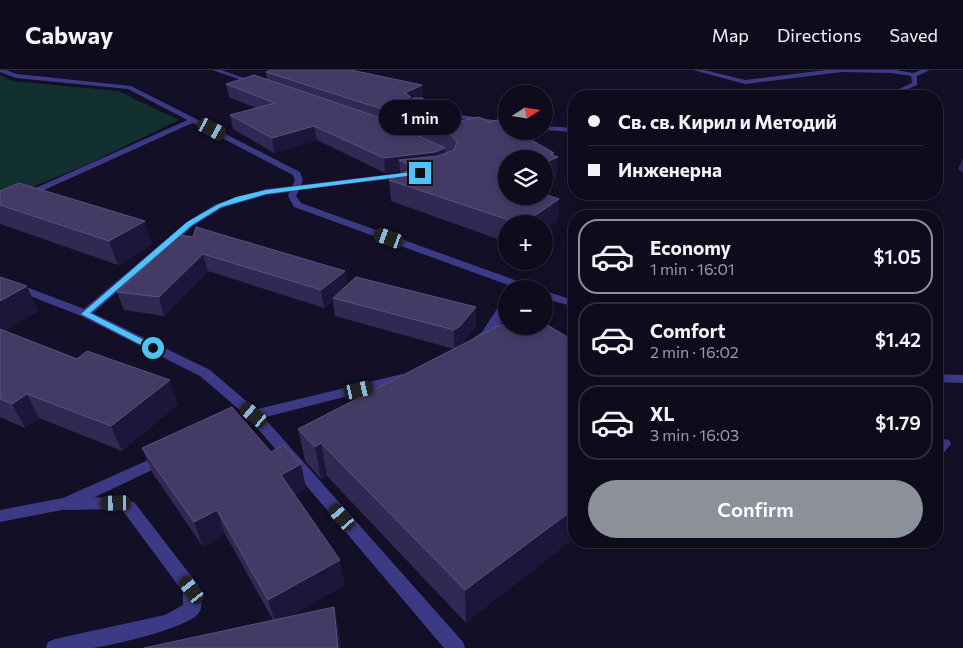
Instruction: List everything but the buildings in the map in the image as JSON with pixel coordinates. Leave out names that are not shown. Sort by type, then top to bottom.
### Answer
[{"type":"street","points":[[1,70],[16,76],[129,87],[297,174],[299,180],[292,196],[297,205],[498,280]]},
{"type":"street","points":[[215,70],[262,86]]},
{"type":"street","points":[[696,70],[745,82],[842,70],[891,71],[914,75],[927,70]]},
{"type":"street","points":[[901,90],[915,84],[914,75]]},
{"type":"street","points":[[422,112],[436,112],[498,123]]},
{"type":"street","points":[[0,207],[195,120]]},
{"type":"street","points":[[553,129],[568,130]]},
{"type":"street","points":[[85,314],[190,224],[219,206],[238,199],[295,188],[428,172]]},
{"type":"street","points":[[0,280],[85,314],[205,373],[254,415],[456,648]]},
{"type":"street","points":[[553,297],[568,302]]},
{"type":"street","points":[[462,350],[486,334],[498,315]]},
{"type":"street","points":[[236,424],[254,415],[394,382],[411,375]]},
{"type":"street","points":[[943,378],[963,379]]},
{"type":"street","points":[[66,504],[173,453]]},
{"type":"street","points":[[0,516],[66,504],[116,503],[128,506],[192,590],[192,608],[169,622],[55,648]]},
{"type":"green space","points":[[0,75],[12,81],[118,91],[179,120],[86,165],[0,200]]},
{"type":"route","points":[[153,348],[85,314],[190,224],[219,206],[266,192],[420,173]]}]
